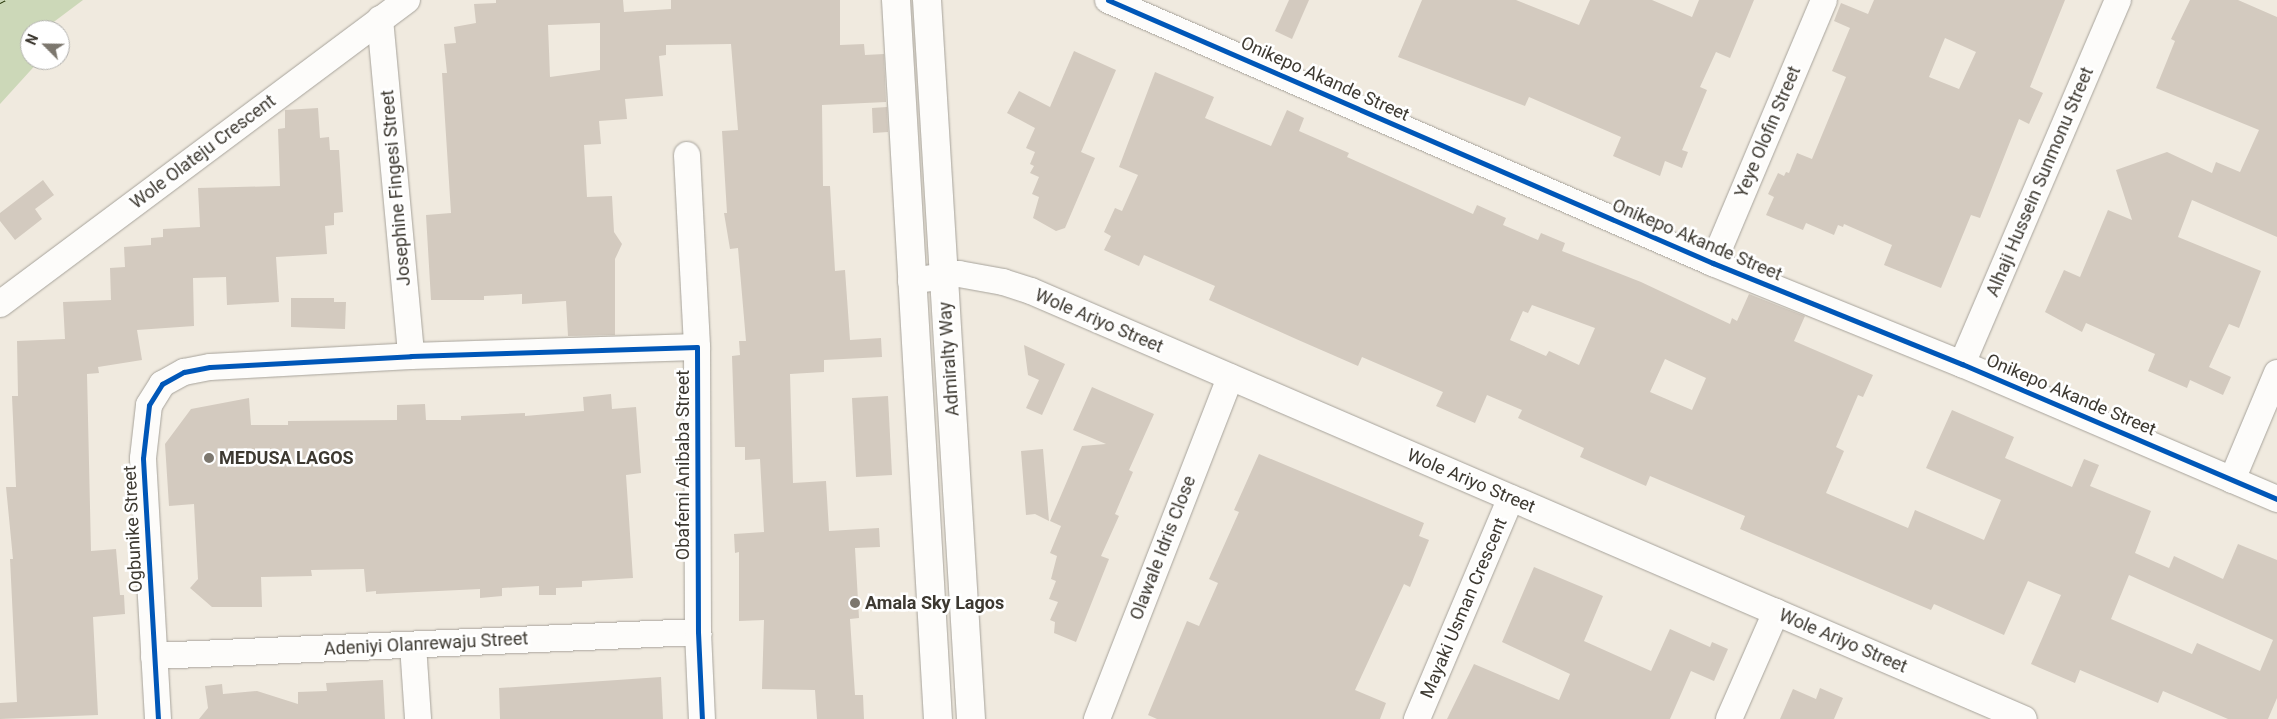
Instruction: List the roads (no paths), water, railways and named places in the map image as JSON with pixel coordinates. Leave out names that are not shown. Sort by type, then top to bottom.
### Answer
[{"type":"main road","name":"Admiralty Way","points":[[896,0],[938,719]]},
{"type":"main road","name":"Admiralty Way","points":[[927,0],[971,719]]},
{"type":"street","name":"Wole Olateju Crescent","points":[[0,304],[407,0]]},
{"type":"street","name":"Onikepo Akande Street","points":[[1111,0],[1713,263],[1962,364],[2277,499]]},
{"type":"street","name":"Yeye Olofin Street","points":[[1713,263],[1824,0]]},
{"type":"street","name":"Alhaji Hussein Sunmonu Street","points":[[1962,364],[2118,0]]},
{"type":"street","name":"Josephine Fingesi Street","points":[[380,19],[411,356]]},
{"type":"street","points":[[687,155],[697,347]]},
{"type":"street","name":"Wole Ariyo Street","points":[[911,280],[944,274],[978,277],[1031,291],[2024,719]]},
{"type":"street","name":"Obafemi Anibaba Street","points":[[411,356],[697,347],[698,632],[702,719]]},
{"type":"street","name":"Ogbunike Street","points":[[158,719],[143,458],[150,405],[162,384],[184,372],[210,368],[411,356]]},
{"type":"street","points":[[2232,480],[2277,373]]},
{"type":"street","name":"Olawale Idris Close","points":[[1097,719],[1230,377]]},
{"type":"street","name":"Mayaki Usman Crescent","points":[[1416,719],[1510,498]]},
{"type":"street","points":[[1729,719],[1776,612]]},
{"type":"street","name":"Adeniyi Olanrewaju Street","points":[[154,656],[698,632]]},
{"type":"street","points":[[414,645],[418,719]]},
{"type":"place","name":"MEDUSA LAGOS","points":[[209,458]]},
{"type":"place","name":"Amala Sky Lagos","points":[[855,603]]}]
